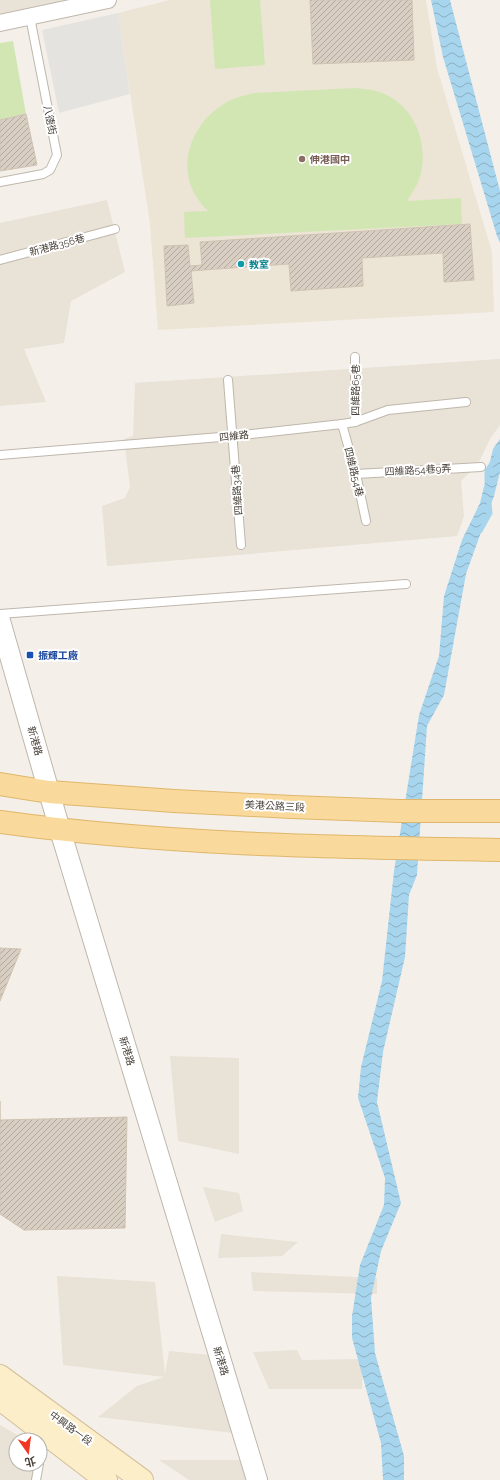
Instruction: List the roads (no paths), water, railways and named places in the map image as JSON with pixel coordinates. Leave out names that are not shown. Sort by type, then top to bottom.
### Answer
[{"type":"main road","name":"美港公路三段","points":[[0,784],[50,792],[190,801],[400,811],[500,811]]},
{"type":"main road","points":[[0,822],[60,830],[181,840],[299,846],[500,850]]},
{"type":"main road","name":"中興路一段","points":[[0,1376],[142,1480]]},
{"type":"main road","name":"中興路一段","points":[[0,1399],[44,1432]]},
{"type":"main road","name":"中興路一段","points":[[48,1435],[106,1480]]},
{"type":"street","points":[[0,23],[108,0]]},
{"type":"street","name":"新港路","points":[[0,622],[60,830],[257,1480]]},
{"type":"lane","name":"八德街","points":[[0,182],[43,174],[50,170],[57,155],[30,17]]},
{"type":"lane","name":"新港路356巷","points":[[0,260],[115,229]]},
{"type":"lane","name":"四維路65巷","points":[[355,357],[355,422]]},
{"type":"lane","name":"四維路34巷","points":[[228,380],[242,544]]},
{"type":"lane","name":"四維路","points":[[0,455],[233,436],[342,424],[355,422],[388,410],[466,402]]},
{"type":"lane","name":"四維路54巷","points":[[342,424],[356,474],[366,521]]},
{"type":"lane","name":"四維路54巷9弄","points":[[356,474],[481,467]]},
{"type":"lane","points":[[0,614],[406,584]]},
{"type":"water","points":[[431,0],[450,0],[500,191],[500,243],[443,57]]},
{"type":"water","points":[[500,439],[500,472],[494,496],[466,574],[444,695],[427,726],[417,875],[409,895],[405,957],[383,1052],[377,1102],[401,1203],[381,1251],[371,1298],[375,1353],[404,1456],[404,1480],[383,1480],[381,1443],[352,1338],[352,1316],[360,1265],[384,1205],[385,1178],[358,1098],[361,1067],[382,981],[394,871],[419,715],[439,656],[444,596],[462,540],[480,503],[493,449]]},
{"type":"waterway","points":[[487,481],[487,471],[500,452]]},
{"type":"waterway","points":[[480,531],[490,513],[489,503]]},
{"type":"place","name":"伸港國中","points":[[302,159]]},
{"type":"place","name":"教室","points":[[241,264]]},
{"type":"place","name":"振輝工廠","points":[[30,655]]}]
